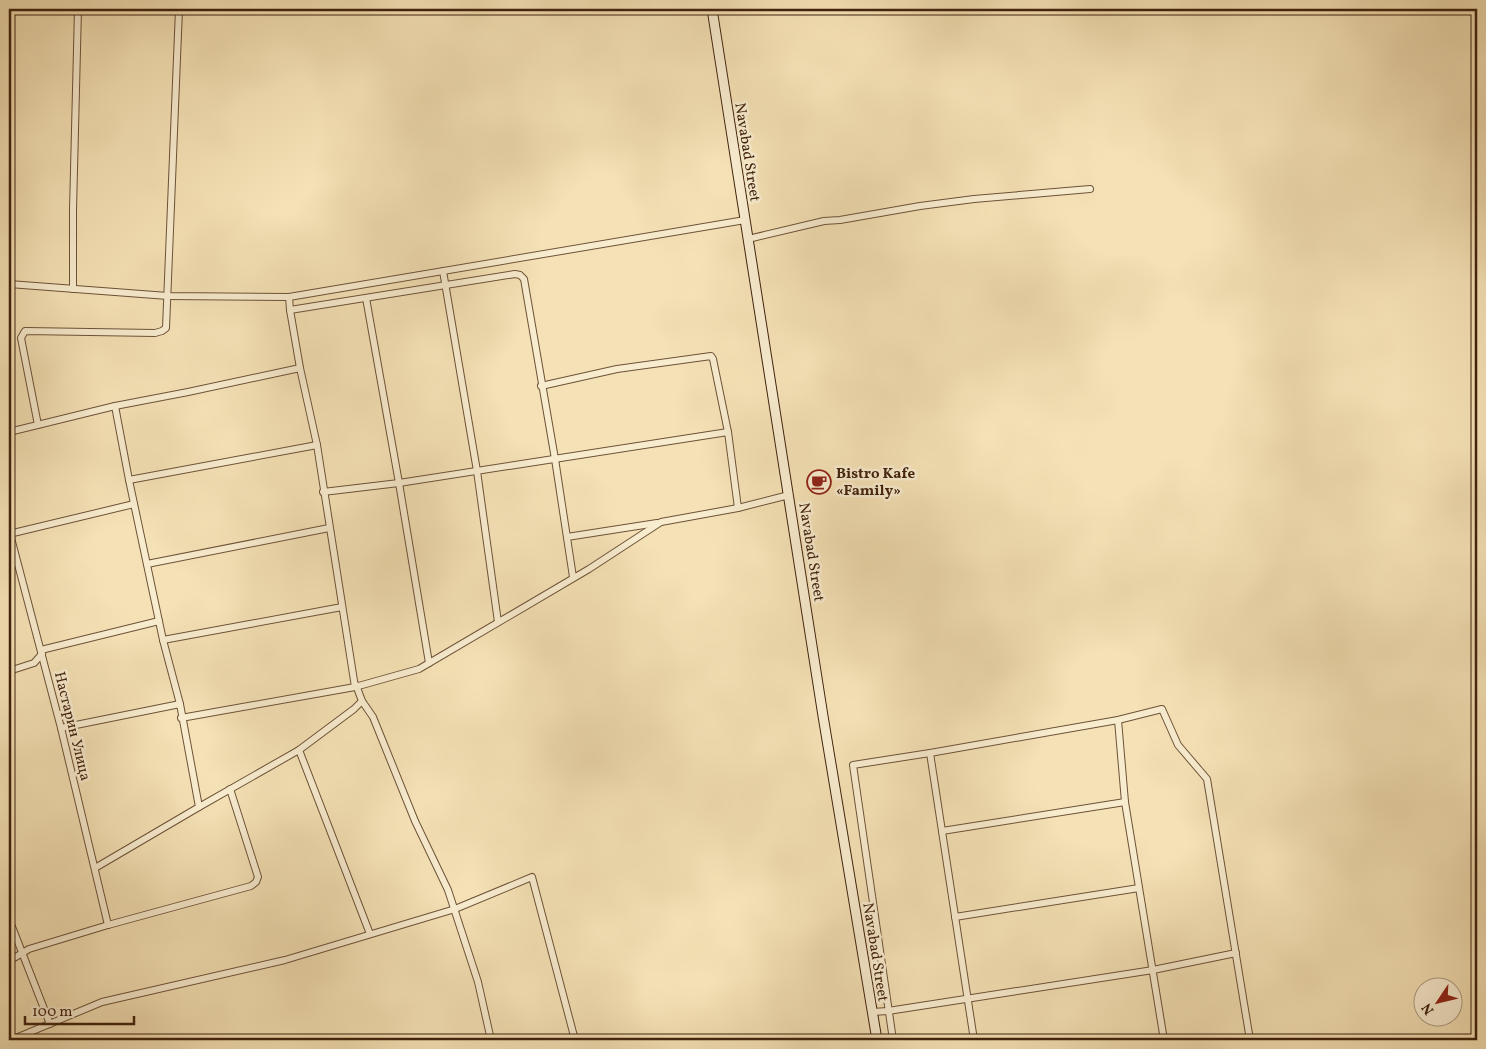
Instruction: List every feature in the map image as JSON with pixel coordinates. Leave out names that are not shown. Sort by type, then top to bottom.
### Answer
[{"type":"street","points":[[73,289],[78,9]]},
{"type":"street","points":[[38,425],[21,338],[25,331],[155,333],[166,328],[179,9]]},
{"type":"street","name":"Navabad Street","points":[[712,9],[876,1040]]},
{"type":"street","points":[[748,239],[824,221],[920,206],[974,199],[1090,189]]},
{"type":"street","points":[[9,284],[168,296],[289,297],[745,220]]},
{"type":"street","points":[[443,271],[477,471],[498,622]]},
{"type":"street","points":[[290,310],[515,274],[520,275],[524,279],[573,577]]},
{"type":"street","points":[[289,297],[300,368],[317,445],[355,686],[373,717],[415,821],[448,890],[478,982],[491,1040]]},
{"type":"street","points":[[366,298],[429,663]]},
{"type":"street","points":[[541,386],[617,370],[711,356],[713,358],[728,432],[738,508]]},
{"type":"street","points":[[9,432],[115,406],[300,368]]},
{"type":"street","points":[[115,406],[134,504],[163,640],[180,704],[181,718],[200,806]]},
{"type":"street","points":[[324,492],[399,483],[728,432]]},
{"type":"street","points":[[129,480],[317,445]]},
{"type":"street","points":[[567,537],[738,508],[790,495]]},
{"type":"street","points":[[9,534],[134,504]]},
{"type":"street","points":[[181,718],[355,686],[419,669],[589,569],[661,522]]},
{"type":"street","points":[[147,564],[329,528]]},
{"type":"street","name":"Настарин Улица","points":[[9,534],[42,652],[108,925]]},
{"type":"street","points":[[163,640],[342,607]]},
{"type":"street","points":[[9,671],[34,663],[42,652],[159,621]]},
{"type":"street","points":[[95,868],[300,750],[362,701]]},
{"type":"street","points":[[61,728],[180,704]]},
{"type":"street","points":[[893,1040],[853,765],[1118,720],[1162,709],[1178,745],[1207,779],[1250,1040]]},
{"type":"street","points":[[1118,720],[1125,802],[1164,1040]]},
{"type":"street","points":[[300,750],[370,934]]},
{"type":"street","points":[[930,753],[974,1040]]},
{"type":"street","points":[[9,961],[29,949],[108,925],[251,886],[258,877],[230,790]]},
{"type":"street","points":[[942,831],[1125,802]]},
{"type":"street","points":[[11,1040],[102,1002],[285,960],[455,909],[532,877],[575,1040]]},
{"type":"street","points":[[955,917],[1139,888]]},
{"type":"street","points":[[9,919],[50,1024]]},
{"type":"street","points":[[872,1012],[1153,970],[1236,953]]},
{"type":"place","name":"Bistro Kafe «Family»","points":[[819,482]]}]
